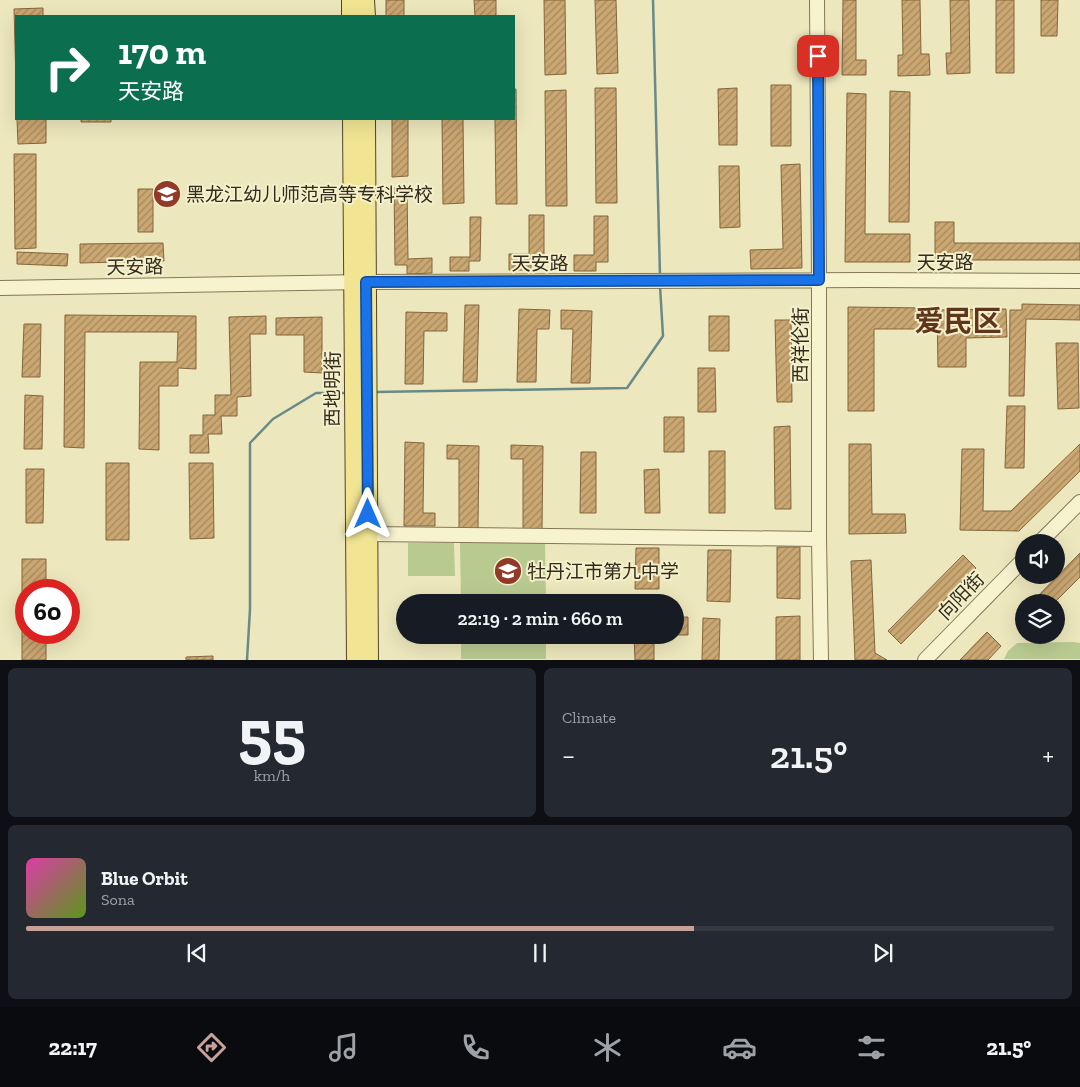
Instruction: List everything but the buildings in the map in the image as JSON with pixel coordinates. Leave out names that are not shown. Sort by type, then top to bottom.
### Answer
[{"type":"main road","points":[[351,0],[351,15]]},
{"type":"main road","points":[[366,0],[366,15]]},
{"type":"main road","name":"西地明街","points":[[352,120],[360,282],[368,534],[369,660]]},
{"type":"main road","name":"西地明街","points":[[356,660],[360,282],[366,120]]},
{"type":"street","name":"西祥伦街","points":[[817,0],[821,660]]},
{"type":"street","name":"天安路","points":[[0,288],[360,282],[1080,281]]},
{"type":"street","points":[[1048,534],[1080,502]]},
{"type":"street","points":[[368,534],[819,539]]},
{"type":"street","name":"向阳街","points":[[925,660],[1015,568]]},
{"type":"green space","points":[[545,542],[546,594],[461,594],[460,543]]},
{"type":"green space","points":[[408,543],[454,543],[455,576],[408,576]]},
{"type":"green space","points":[[1065,642],[1080,643],[1080,659],[1004,659],[1008,651],[1016,644],[1065,644]]},
{"type":"green space","points":[[461,644],[546,644],[546,659],[461,659]]},
{"type":"waterway","points":[[653,0],[660,276]]},
{"type":"waterway","points":[[375,392],[627,388],[663,336],[660,286]]},
{"type":"waterway","points":[[247,660],[250,609],[250,443],[273,419],[316,393],[347,393]]},
{"type":"place","name":"黑龙江幼儿师范高等专科学校","points":[[167,194]]},
{"type":"place","name":"牡丹江市第九中学","points":[[508,571]]},
{"type":"district","name":"爱民区","points":[[958,321]]},
{"type":"route","points":[[368,514],[366,282],[819,280],[818,56]]}]
